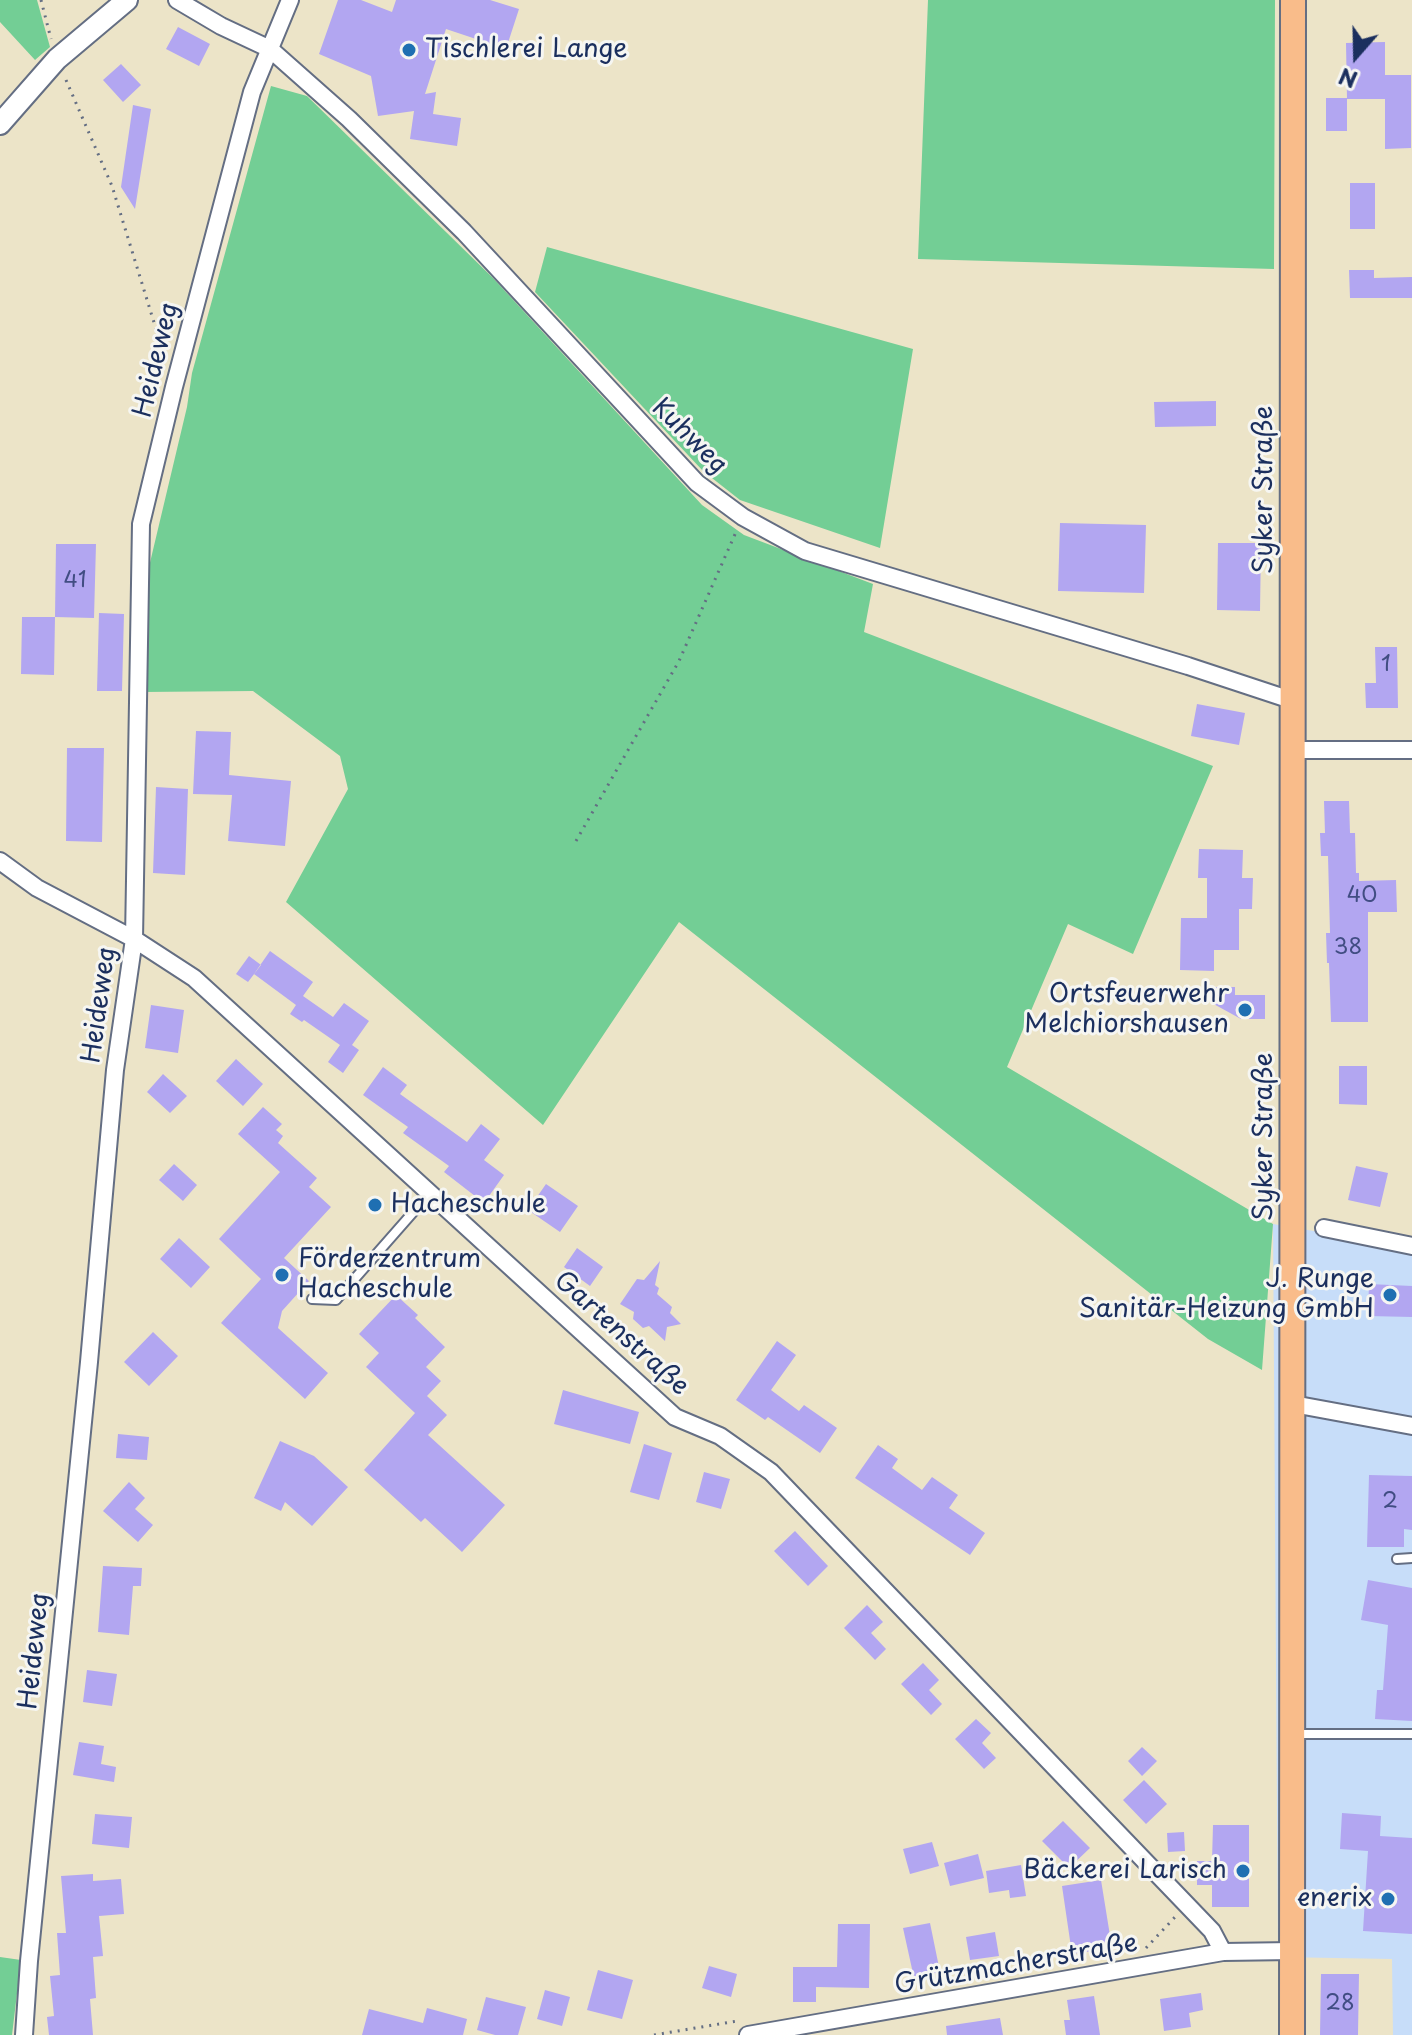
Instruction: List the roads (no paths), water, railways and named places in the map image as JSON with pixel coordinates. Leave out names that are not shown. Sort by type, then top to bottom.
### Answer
[{"type":"main road","name":"Syker Straße","points":[[1292,2035],[1293,0]]},
{"type":"street","points":[[0,124],[57,59],[127,0]]},
{"type":"street","name":"Kuhweg","points":[[177,0],[221,26],[270,49],[349,119],[464,232],[697,483],[743,517],[805,551],[1294,701]]},
{"type":"street","name":"Heideweg","points":[[24,2035],[115,1070],[134,939],[141,524],[252,92],[290,0]]},
{"type":"street","points":[[1294,750],[1412,750]]},
{"type":"street","name":"Gartenstraße","points":[[0,861],[37,888],[134,939],[194,978],[675,1417],[720,1436],[771,1472],[1212,1931],[1223,1952]]},
{"type":"street","points":[[1324,1228],[1412,1246]]},
{"type":"street","points":[[1293,1404],[1412,1426]]},
{"type":"street","name":"Grützmacherstraße","points":[[748,2027],[1223,1952],[1293,1951]]},
{"type":"lane","points":[[312,1299],[336,1300],[430,1193]]},
{"type":"lane","points":[[1397,1559],[1412,1558]]},
{"type":"lane","points":[[1293,1734],[1412,1734]]},
{"type":"place","name":"Tischlerei Lange","points":[[409,50]]},
{"type":"place","name":"Ortsfeuerwehr Melchiorshausen","points":[[1245,1010]]},
{"type":"place","name":"Hacheschule","points":[[375,1205]]},
{"type":"place","name":"Förderzentrum Hacheschule","points":[[282,1275]]},
{"type":"place","name":"J. Runge Sanitär-Heizung GmbH","points":[[1390,1295]]},
{"type":"place","name":"Bäckerei Larisch","points":[[1243,1871]]},
{"type":"place","name":"enerix","points":[[1388,1899]]}]
